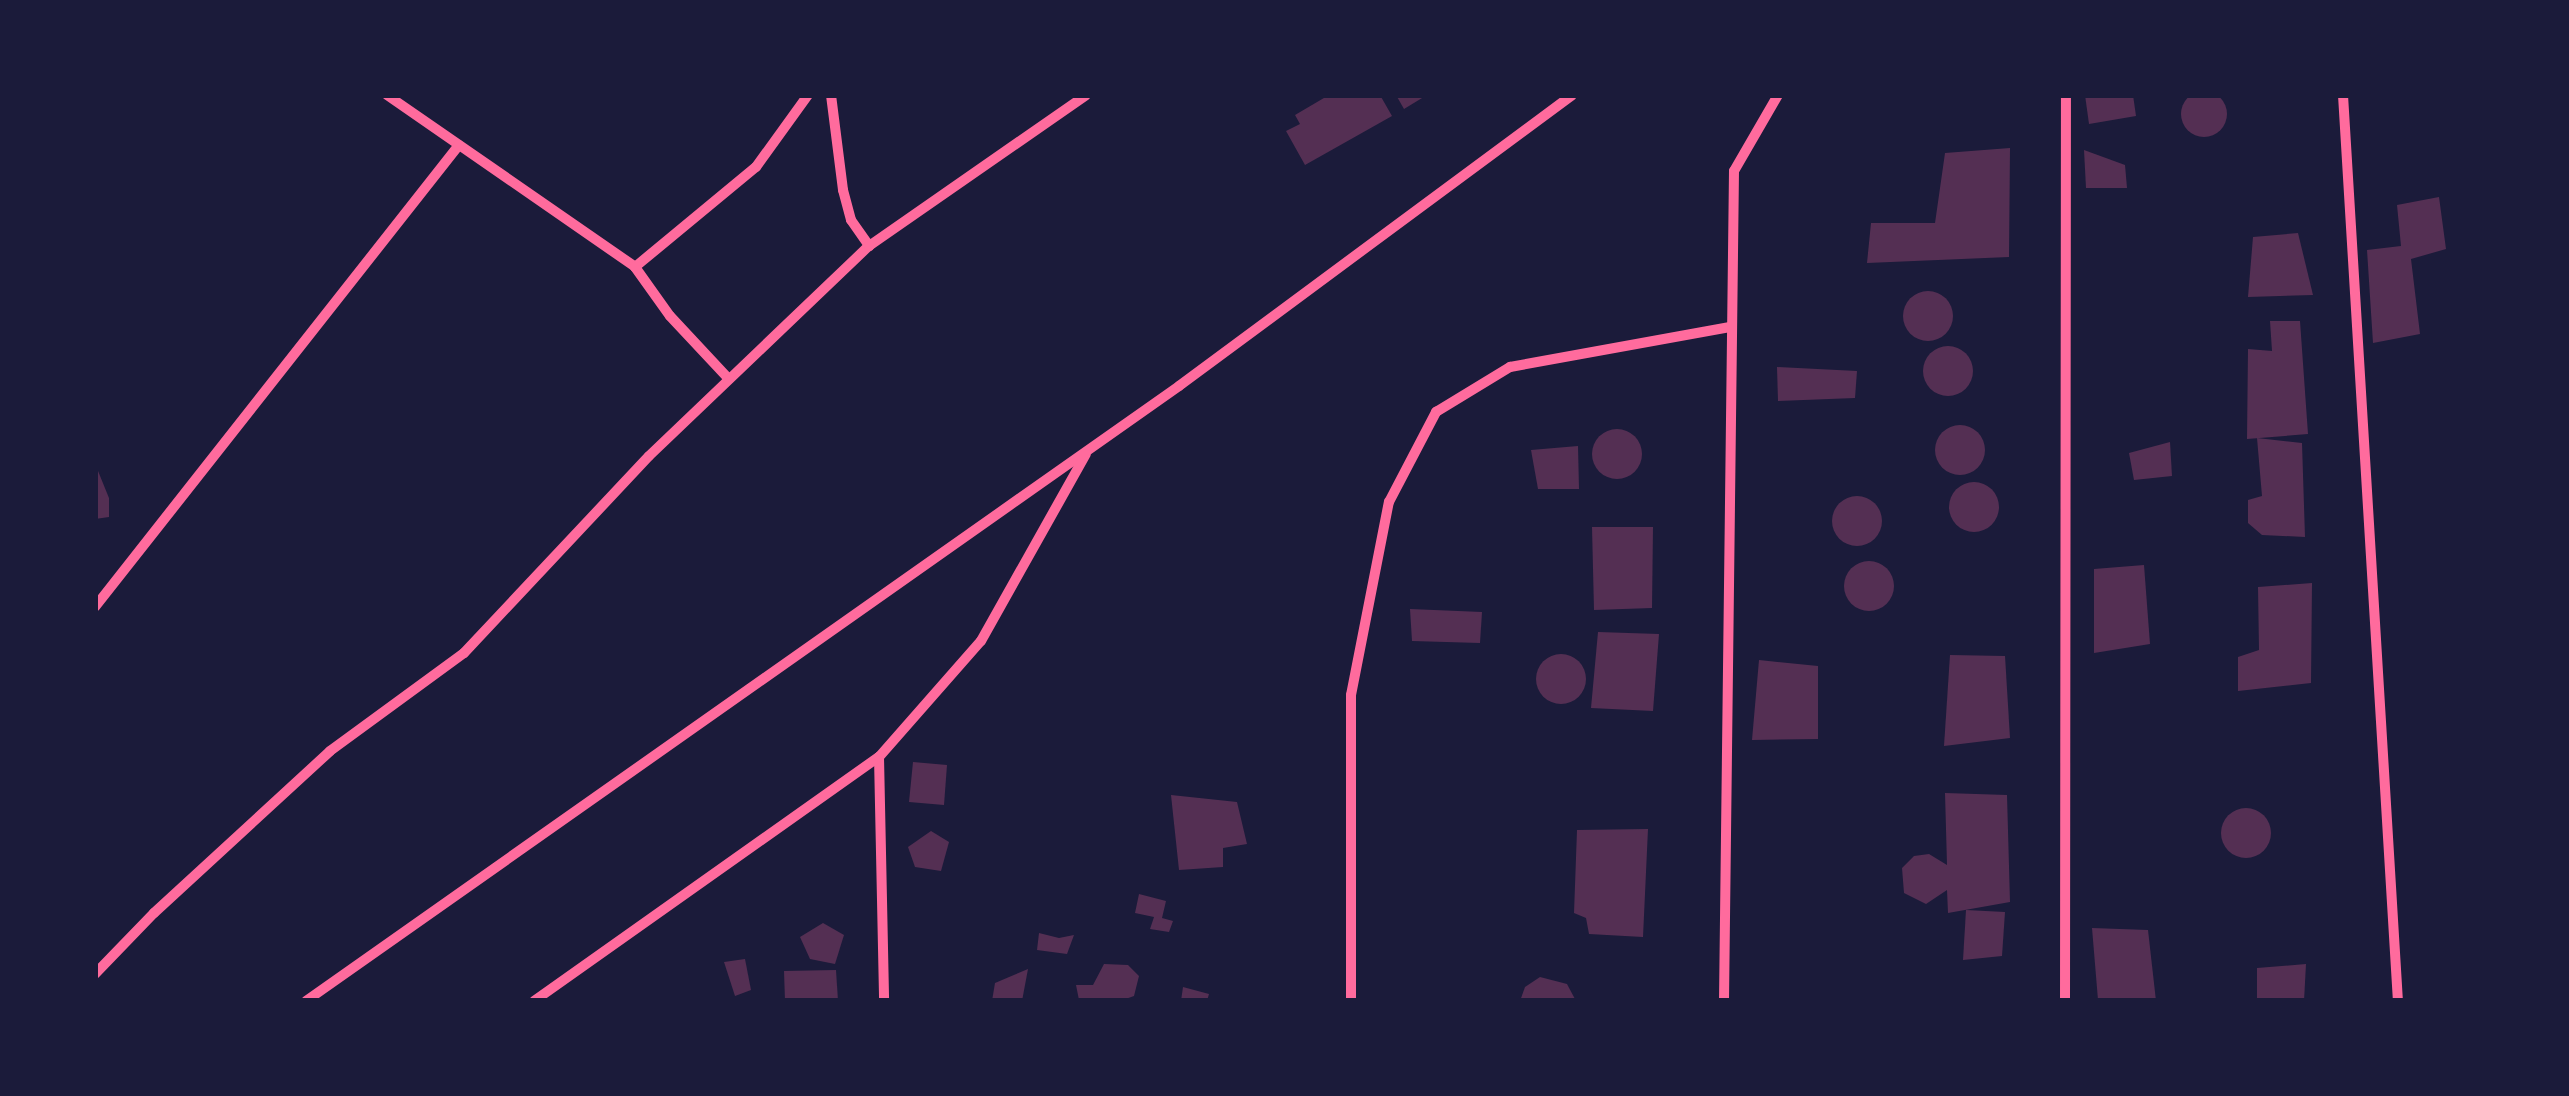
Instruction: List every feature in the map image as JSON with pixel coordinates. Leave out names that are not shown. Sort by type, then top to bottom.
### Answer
[{"type":"street","points":[[387,95],[635,267],[670,316],[729,380]]},
{"type":"street","points":[[635,267],[756,167],[808,95]]},
{"type":"street","points":[[831,95],[843,190],[851,220],[868,246]]},
{"type":"street","points":[[95,974],[330,751],[464,654],[649,456],[868,246],[1086,95]]},
{"type":"street","points":[[306,1001],[1088,449],[1572,95]]},
{"type":"street","points":[[1724,1001],[1734,170],[1778,95]]},
{"type":"street","points":[[2065,1001],[2066,95]]},
{"type":"street","points":[[2343,95],[2398,1001]]},
{"type":"street","points":[[95,607],[460,145]]},
{"type":"street","points":[[1351,1001],[1351,695],[1389,502],[1436,412],[1510,367],[1731,326]]},
{"type":"street","points":[[534,1001],[879,757],[980,640],[1088,449]]},
{"type":"street","points":[[879,757],[884,1001]]},
{"type":"building","points":[[2204,91],[2220,98],[2227,114],[2220,130],[2204,137],[2188,130],[2181,114],[2188,98]]},
{"type":"building","points":[[1329,95],[1380,95],[1392,116],[1305,165],[1286,131],[1300,124],[1295,115]]},
{"type":"building","points":[[1396,95],[1427,95],[1404,109]]},
{"type":"building","points":[[2085,95],[2133,95],[2136,116],[2089,124]]},
{"type":"building","points":[[2010,148],[2009,257],[1867,263],[1871,223],[1935,223],[1945,153]]},
{"type":"building","points":[[2084,150],[2125,165],[2127,188],[2086,188]]},
{"type":"building","points":[[2439,197],[2446,249],[2411,259],[2420,334],[2373,343],[2367,250],[2401,246],[2397,205]]},
{"type":"building","points":[[2298,233],[2313,295],[2248,297],[2253,237]]},
{"type":"building","points":[[1928,291],[1946,298],[1953,316],[1946,334],[1928,341],[1910,334],[1903,316],[1910,298]]},
{"type":"building","points":[[2270,321],[2300,321],[2308,434],[2247,439],[2248,349],[2272,351]]},
{"type":"building","points":[[1948,346],[1966,353],[1973,371],[1966,389],[1948,396],[1930,389],[1923,371],[1930,353]]},
{"type":"building","points":[[1777,367],[1857,371],[1855,398],[1778,401]]},
{"type":"building","points":[[1960,425],[1978,432],[1985,450],[1978,468],[1960,475],[1942,468],[1935,450],[1942,432]]},
{"type":"building","points":[[1617,429],[1635,436],[1642,454],[1635,472],[1617,479],[1599,472],[1592,454],[1599,436]]},
{"type":"building","points":[[2257,438],[2302,443],[2305,537],[2262,535],[2248,523],[2248,500],[2262,496]]},
{"type":"building","points":[[2170,442],[2172,476],[2134,480],[2129,453]]},
{"type":"building","points":[[1578,446],[1579,489],[1538,489],[1531,450]]},
{"type":"building","points":[[98,471],[109,498],[109,517],[95,519]]},
{"type":"building","points":[[1974,482],[1992,489],[1999,507],[1992,525],[1974,532],[1956,525],[1949,507],[1956,489]]},
{"type":"building","points":[[1857,496],[1875,503],[1882,521],[1875,539],[1857,546],[1839,539],[1832,521],[1839,503]]},
{"type":"building","points":[[1592,527],[1653,527],[1652,608],[1594,610]]},
{"type":"building","points":[[1869,561],[1887,568],[1894,586],[1887,604],[1869,611],[1851,604],[1844,586],[1851,568]]},
{"type":"building","points":[[2144,565],[2150,644],[2094,653],[2094,569]]},
{"type":"building","points":[[2312,583],[2311,683],[2238,691],[2238,657],[2259,650],[2258,587]]},
{"type":"building","points":[[1410,609],[1482,612],[1480,643],[1412,641]]},
{"type":"building","points":[[1598,632],[1659,634],[1653,711],[1591,708]]},
{"type":"building","points":[[1561,654],[1579,661],[1586,679],[1579,697],[1561,704],[1543,697],[1536,679],[1543,661]]},
{"type":"building","points":[[1950,655],[2005,656],[2010,738],[1944,746]]},
{"type":"building","points":[[1759,660],[1818,666],[1818,739],[1752,740]]},
{"type":"building","points":[[913,762],[947,765],[944,805],[909,802]]},
{"type":"building","points":[[1945,793],[2007,795],[2010,902],[1948,913],[1947,890],[1926,904],[1904,893],[1902,868],[1914,856],[1929,854],[1947,865]]},
{"type":"building","points":[[1171,795],[1237,802],[1247,844],[1223,848],[1223,867],[1179,870]]},
{"type":"building","points":[[2246,808],[2264,815],[2271,833],[2264,851],[2246,858],[2228,851],[2221,833],[2228,815]]},
{"type":"building","points":[[1648,829],[1643,937],[1589,934],[1586,918],[1574,913],[1577,830]]},
{"type":"building","points":[[931,831],[949,842],[941,871],[915,867],[908,847]]},
{"type":"building","points":[[1139,894],[1166,901],[1162,918],[1173,921],[1169,932],[1150,929],[1154,917],[1135,913]]},
{"type":"building","points":[[1966,910],[2005,912],[2002,956],[1963,960]]},
{"type":"building","points":[[823,923],[844,935],[835,964],[810,959],[800,937]]},
{"type":"building","points":[[2092,928],[2148,930],[2156,1001],[2098,1000]]},
{"type":"building","points":[[1039,933],[1059,938],[1074,935],[1067,954],[1037,950]]},
{"type":"building","points":[[745,959],[751,990],[735,996],[724,962]]},
{"type":"building","points":[[1104,964],[1128,965],[1139,976],[1134,996],[1120,1001],[1079,1000],[1076,985],[1093,985]]},
{"type":"building","points":[[2306,964],[2304,1001],[2257,1001],[2257,968]]},
{"type":"building","points":[[1028,969],[1022,1001],[992,1001],[995,983]]},
{"type":"building","points":[[836,970],[838,1001],[785,1001],[784,971]]},
{"type":"building","points":[[1540,977],[1567,984],[1576,1001],[1520,1001],[1525,987]]},
{"type":"building","points":[[1183,987],[1209,994],[1207,1001],[1181,1001]]}]
